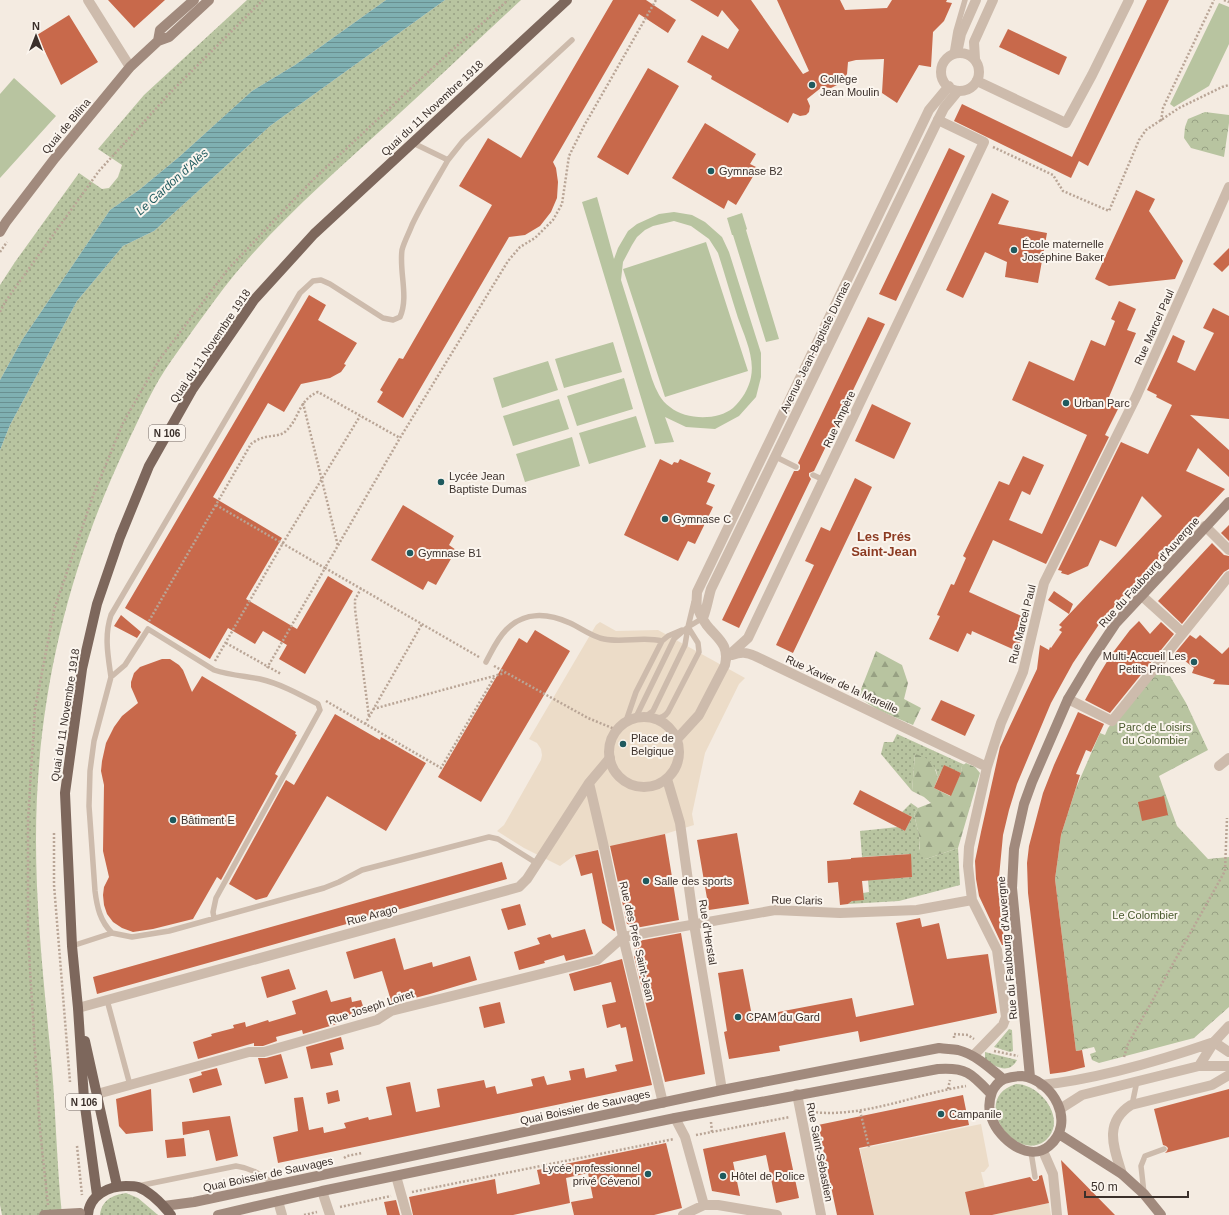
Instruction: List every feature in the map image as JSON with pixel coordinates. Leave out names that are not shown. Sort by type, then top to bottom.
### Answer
[{"type":"main road","name":"Quai de Bilina","points":[[158,41],[160,30],[194,0]]},
{"type":"main road","name":"Quai de Bilina","points":[[0,232],[54,158],[130,67],[158,41],[168,37],[209,0]]},
{"type":"main road","name":"Quai du 11 Novembre 1918","points":[[97,1195],[84,1099],[72,946],[65,793],[82,669],[97,604],[120,537],[149,466],[192,390],[254,300],[314,234],[567,0]]},
{"type":"main road","name":"Rue du Faubourg d'Auvergne","points":[[1030,1077],[1012,888],[1014,849],[1024,804],[1068,699],[1092,659],[1116,624],[1229,502]]},
{"type":"main road","name":"Quai du 11 Novembre 1918","points":[[78,1008],[117,1186]]},
{"type":"main road","name":"Quai Boissier de Sauvages","points":[[164,1206],[194,1202],[722,1090],[939,1048],[957,1050],[973,1056],[1003,1079]]},
{"type":"main road","points":[[218,1215],[322,1191],[675,1118],[938,1068],[964,1070],[982,1083],[991,1094]]},
{"type":"main road","points":[[1022,1076],[1030,1077],[1050,1092],[1060,1109],[1062,1118],[1059,1134],[1054,1142],[1043,1151],[1024,1151],[1005,1138],[991,1118],[989,1107],[991,1094],[994,1087],[1003,1079],[1022,1076]]},
{"type":"main road","points":[[722,1090],[725,1108]]},
{"type":"main road","points":[[663,1103],[675,1118]]},
{"type":"main road","points":[[1059,1134],[1122,1174],[1144,1194],[1161,1215]]},
{"type":"main road","points":[[44,1215],[85,1214],[97,1195],[105,1189],[117,1186],[137,1186],[164,1206],[171,1215]]},
{"type":"street","points":[[88,0],[130,67]]},
{"type":"street","points":[[976,0],[954,54],[945,61],[942,69],[942,75],[945,83],[953,89],[968,89],[977,81],[979,67],[975,59],[974,42],[993,0]]},
{"type":"street","points":[[977,81],[1066,123],[1129,0]]},
{"type":"street","points":[[954,54],[967,54],[975,59]]},
{"type":"street","name":"Avenue Jean-Baptiste Dumas","points":[[703,618],[712,589],[953,89]]},
{"type":"street","name":"Avenue Jean-Baptiste Dumas","points":[[697,592],[929,110],[953,89]]},
{"type":"street","points":[[938,120],[984,142]]},
{"type":"street","name":"Rue Ampère","points":[[727,656],[742,645],[748,638],[984,142]]},
{"type":"street","name":"Rue Marcel Paul","points":[[973,1056],[1003,1025],[1006,1017],[997,950],[972,900],[968,866],[969,847],[987,767],[1001,723],[1023,672],[1044,583],[1137,396],[1229,187]]},
{"type":"street","points":[[1206,526],[1229,550]]},
{"type":"street","points":[[1068,699],[1112,721],[1229,576]]},
{"type":"street","points":[[677,739],[699,716],[727,656],[724,646],[709,628],[697,606],[697,592]]},
{"type":"street","points":[[1142,596],[1182,633]]},
{"type":"street","name":"Rue Xavier de la Mareille","points":[[727,656],[746,652],[987,767]]},
{"type":"street","points":[[645,718],[666,724],[677,739],[679,754],[677,765],[667,779],[655,785],[642,787],[635,786],[622,779],[616,773],[610,758],[611,742],[621,727],[645,718]]},
{"type":"street","name":"Rue Arago","points":[[78,1008],[520,887],[538,864],[589,783],[610,758]]},
{"type":"street","points":[[1218,766],[1229,758]]},
{"type":"street","name":"Rue d'Herstal","points":[[667,779],[680,823],[694,924],[722,1090]]},
{"type":"street","name":"Rue des Prés Saint-Jean","points":[[589,783],[623,937],[663,1103]]},
{"type":"street","name":"Rue Claris","points":[[623,937],[775,910],[840,913],[917,910],[972,900]]},
{"type":"street","name":"Rue Joseph Loiret","points":[[97,1094],[249,1052],[264,1052],[377,1020],[391,1011],[597,960],[623,937]]},
{"type":"street","points":[[1199,1066],[1214,1042],[1229,1026]]},
{"type":"street","points":[[1214,1042],[1229,1052]]},
{"type":"street","points":[[1041,1085],[1067,1082],[1127,1068],[1172,1056],[1214,1042]]},
{"type":"street","points":[[1060,1109],[1082,1095],[1137,1081],[1199,1066],[1229,1066]]},
{"type":"street","points":[[1122,1174],[1113,1147],[1113,1125],[1125,1109],[1131,1105],[1213,1089],[1229,1076]]},
{"type":"street","name":"Rue Saint-Sébastien","points":[[796,1094],[820,1215]]},
{"type":"street","points":[[675,1118],[685,1137],[704,1206]]},
{"type":"street","points":[[1043,1151],[1053,1174],[1058,1215]]},
{"type":"street","points":[[396,1176],[407,1215]]},
{"type":"street","points":[[322,1191],[329,1212]]},
{"type":"street","points":[[278,1201],[282,1215]]},
{"type":"street","points":[[683,1215],[704,1206],[718,1204],[777,1215]]},
{"type":"lane","points":[[954,54],[956,31],[965,0]]},
{"type":"lane","points":[[112,933],[105,926],[97,904],[89,806],[90,771],[94,741],[111,677],[107,652],[107,627],[111,616],[300,293],[313,280],[321,280],[330,284],[383,318],[393,320],[400,318],[403,303],[402,249],[418,214],[448,160],[463,141],[572,40]]},
{"type":"lane","points":[[413,143],[448,160]]},
{"type":"lane","points":[[776,457],[796,467]]},
{"type":"lane","points":[[813,475],[824,480]]},
{"type":"lane","name":"Avenue Jean-Baptiste Dumas","points":[[645,718],[653,711],[685,645],[697,592]]},
{"type":"lane","points":[[486,662],[505,631],[518,621],[531,616],[541,615],[559,618],[597,637],[605,639],[653,639],[662,641]]},
{"type":"lane","points":[[621,727],[636,692],[662,641],[668,636],[703,618]]},
{"type":"lane","points":[[688,627],[698,642],[699,652],[666,716],[661,718],[645,718],[674,639],[688,627]]},
{"type":"lane","points":[[111,677],[125,665],[148,629],[211,668],[223,673],[260,679],[281,685],[318,704],[320,710],[216,898],[213,912],[214,918]]},
{"type":"lane","points":[[72,946],[112,933],[132,937],[169,931],[324,888],[362,870],[489,837],[498,839],[538,864]]},
{"type":"lane","points":[[107,1000],[130,1085]]},
{"type":"lane","points":[[1131,1105],[1137,1081]]},
{"type":"lane","points":[[1144,1194],[1140,1166],[1145,1156],[1164,1150]]},
{"type":"lane","points":[[1031,1152],[1035,1177]]},
{"type":"lane","points":[[137,1186],[236,1166],[247,1168],[275,1185]]},
{"type":"path","points":[[0,312],[5,302],[99,171],[171,92],[263,0]]},
{"type":"path","points":[[260,679],[400,438],[508,261],[520,247],[535,238],[553,220],[562,204],[569,156],[584,126],[656,0]]},
{"type":"path","points":[[1160,121],[1162,108],[1214,0]]},
{"type":"path","points":[[1224,0],[1229,2]]},
{"type":"path","points":[[984,142],[1053,175],[1063,191],[1109,211],[1139,140],[1146,130],[1179,108],[1229,85]]},
{"type":"path","points":[[0,252],[9,239]]},
{"type":"path","points":[[148,629],[146,626],[251,444],[262,438],[286,432],[303,404],[310,396],[318,392],[400,438]]},
{"type":"path","points":[[303,404],[338,547]]},
{"type":"path","points":[[211,668],[283,543],[360,416]]},
{"type":"path","points":[[216,505],[486,662],[588,718],[621,727]]},
{"type":"path","points":[[361,588],[355,600],[355,610],[369,717]]},
{"type":"path","points":[[365,724],[422,624]]},
{"type":"path","points":[[226,642],[287,678]]},
{"type":"path","points":[[373,709],[506,673]]},
{"type":"path","points":[[319,697],[441,768],[495,676]]},
{"type":"path","points":[[1124,1056],[1128,1044],[1225,872],[1227,818]]},
{"type":"path","points":[[54,830],[54,885],[70,1088]]},
{"type":"path","points":[[304,1215],[329,1212],[401,1194],[813,1112],[828,1114],[860,1111],[948,1089]]},
{"type":"path","points":[[860,1111],[869,1147]]},
{"type":"path","points":[[77,1145],[82,1194]]},
{"type":"green space","points":[[247,0],[386,0],[295,65],[252,91],[179,157],[139,190],[110,210],[22,340],[0,380],[0,285],[79,173],[102,189],[109,188],[118,177],[122,165],[98,149],[144,95]]},
{"type":"green space","points":[[445,0],[521,0],[309,196],[271,234],[229,281],[175,355],[154,388],[106,491],[87,539],[59,637],[49,687],[37,788],[36,869],[41,955],[52,1069],[62,1215],[2,1215],[0,1205],[0,450],[10,425],[77,301],[123,246],[154,231],[270,126]]},
{"type":"green space","points":[[1219,3],[1229,7],[1229,44],[1209,86],[1174,107],[1170,104]]},
{"type":"green space","points":[[14,78],[56,116],[0,178],[0,94]]},
{"type":"green space","points":[[1205,112],[1229,115],[1224,157],[1191,148],[1184,138],[1185,127],[1188,119]]},
{"type":"green space","points":[[597,197],[614,259],[618,248],[628,231],[637,224],[659,214],[674,212],[692,215],[705,222],[722,237],[729,252],[761,353],[761,377],[756,397],[739,416],[715,429],[686,427],[665,417],[674,442],[655,444],[582,202]],"holes":[[[674,221],[691,226],[709,239],[718,253],[752,362],[750,381],[742,398],[733,408],[719,415],[710,417],[684,414],[667,405],[661,398],[652,379],[621,280],[623,262],[637,237],[645,230],[653,226]]]},
{"type":"green space","points":[[742,213],[779,339],[766,342],[727,218]]},
{"type":"green space","points":[[706,242],[748,371],[665,397],[623,269]]},
{"type":"green space","points":[[613,342],[622,372],[564,388],[555,359]]},
{"type":"green space","points":[[548,361],[558,390],[502,408],[493,378]]},
{"type":"green space","points":[[624,378],[633,409],[577,426],[567,396]]},
{"type":"green space","points":[[559,399],[569,429],[513,446],[503,416]]},
{"type":"green space","points":[[636,416],[646,447],[589,464],[579,433]]},
{"type":"green space","points":[[572,437],[580,466],[525,482],[516,454]]},
{"type":"green space","points":[[876,651],[902,665],[908,683],[904,699],[921,708],[913,725],[878,710],[858,697]]},
{"type":"green space","name":"Le Colombier","points":[[1155,667],[1166,676],[1170,676],[1186,703],[1208,750],[1159,776],[1177,826],[1208,859],[1229,857],[1229,1007],[1194,1038],[1099,1063],[1092,1060],[1090,1054],[1096,1052],[1094,1047],[1076,1051],[1055,879],[1061,835],[1076,788],[1100,733],[1105,735],[1108,728]]},
{"type":"green space","points":[[897,734],[965,765],[962,766],[961,773],[944,766],[938,778],[936,770],[915,754],[912,791],[881,754],[884,742],[893,742]]},
{"type":"green space","points":[[915,754],[931,762],[935,768],[938,778],[934,788],[950,796],[961,773],[962,766],[966,763],[975,767],[980,773],[958,848],[926,859],[919,854],[920,840],[914,814],[918,808],[931,803],[924,797],[912,791]]},
{"type":"green space","points":[[911,803],[918,808],[914,814],[920,840],[919,849],[926,859],[958,848],[960,885],[899,901],[848,904],[863,893],[869,892],[868,880],[912,877],[910,854],[862,857],[860,831],[898,827],[905,831],[912,817],[902,812]]},
{"type":"green space","points":[[1009,1029],[1012,1030],[1013,1051],[1010,1052],[994,1047]]},
{"type":"green space","points":[[985,1052],[1017,1060],[1014,1065],[1010,1067],[997,1067],[985,1059]]},
{"type":"green space","points":[[1016,1084],[1034,1090],[1042,1096],[1052,1112],[1054,1122],[1052,1131],[1047,1139],[1035,1145],[1023,1144],[1012,1138],[1002,1128],[997,1115],[996,1103],[1002,1092]]},
{"type":"green space","points":[[126,1193],[138,1198],[158,1215],[100,1215],[105,1202],[108,1199],[116,1195]]},
{"type":"shaded area","name":"Place de Belgique","points":[[600,622],[616,631],[658,630],[745,678],[739,684],[705,753],[692,814],[694,825],[665,834],[575,855],[560,866],[524,848],[497,831],[504,825],[541,760],[541,749],[537,743],[529,739],[596,625]]},
{"type":"shaded area","points":[[981,1124],[989,1166],[984,1172],[981,1172],[985,1188],[965,1192],[970,1215],[874,1215],[860,1149]]},
{"type":"shaded area","points":[[1049,1203],[1051,1215],[992,1215]]},
{"type":"water","name":"Le Gardon d'Alès","points":[[386,0],[445,0],[270,126],[154,231],[123,246],[77,301],[10,425],[0,450],[0,380],[22,340],[110,210],[139,190],[179,157],[252,91],[295,65]]},
{"type":"building","points":[[108,0],[165,0],[134,28]]},
{"type":"building","points":[[613,0],[646,0],[676,20],[668,33],[639,14],[553,162],[556,168],[558,182],[557,198],[551,212],[540,226],[525,235],[509,237],[403,418],[377,402],[383,392],[380,390],[399,358],[403,359],[492,205],[459,186],[488,138],[521,158]]},
{"type":"building","points":[[690,0],[751,0],[803,74],[809,71],[777,0],[840,0],[845,10],[887,8],[892,0],[947,0],[946,2],[952,3],[944,21],[933,32],[931,67],[919,65],[897,103],[882,93],[884,59],[856,60],[848,62],[847,74],[841,83],[831,88],[822,87],[807,99],[810,106],[809,112],[806,115],[800,116],[793,113],[788,123],[711,79],[712,76],[687,62],[702,35],[728,49],[739,30],[722,10],[718,17]]},
{"type":"building","points":[[1147,0],[1169,0],[1088,166],[1079,161],[1071,178],[954,121],[962,104],[1072,157]]},
{"type":"building","points":[[69,15],[98,62],[61,85],[37,35]]},
{"type":"building","points":[[1008,29],[1067,57],[1059,75],[999,47]]},
{"type":"building","points":[[648,68],[679,86],[628,175],[597,157]]},
{"type":"building","name":"Gymnase B2","points":[[705,123],[756,154],[750,164],[758,168],[736,205],[728,200],[724,209],[672,178]]},
{"type":"building","points":[[949,148],[965,156],[896,301],[879,294]]},
{"type":"building","points":[[1136,190],[1155,199],[1149,211],[1183,261],[1175,279],[1109,286],[1095,279]]},
{"type":"building","points":[[992,193],[1009,201],[998,224],[1047,233],[1038,283],[1005,277],[1007,262],[985,252],[963,298],[946,290]]},
{"type":"building","points":[[1229,248],[1229,265],[1222,272],[1213,264]]},
{"type":"building","points":[[309,295],[326,305],[318,320],[357,343],[344,364],[346,365],[341,372],[330,378],[301,384],[284,412],[268,403],[213,497],[282,538],[246,599],[297,629],[328,576],[353,591],[305,674],[279,659],[287,645],[263,631],[255,644],[228,628],[210,659],[125,608]]},
{"type":"building","points":[[1119,301],[1136,309],[1127,330],[1136,333],[1109,397],[1116,400],[1118,409],[1105,435],[1109,437],[1046,564],[993,540],[969,592],[1028,619],[1017,651],[972,631],[971,635],[967,633],[958,652],[929,639],[940,616],[937,615],[951,584],[954,585],[966,558],[963,556],[999,481],[1009,485],[1023,456],[1044,465],[1030,495],[1022,491],[1009,520],[1042,534],[1087,435],[1012,400],[1029,361],[1074,381],[1091,340],[1105,346],[1115,321],[1111,319]]},
{"type":"building","points":[[1213,308],[1229,316],[1229,419],[1190,415],[1229,450],[1229,477],[1198,448],[1186,471],[1225,489],[1126,593],[1100,623],[1073,663],[1051,703],[1017,784],[1003,835],[999,877],[1000,910],[1005,945],[1002,945],[979,896],[975,861],[1000,747],[1037,669],[1040,645],[1049,650],[1050,647],[1051,648],[1062,632],[1059,630],[1062,627],[1059,625],[1162,516],[1142,496],[1116,547],[1100,540],[1088,566],[1068,575],[1061,573],[1062,571],[1058,570],[1121,442],[1148,454],[1172,405],[1156,397],[1157,395],[1147,390],[1173,335],[1185,341],[1177,362],[1195,371],[1214,333],[1203,328]]},
{"type":"building","points":[[868,317],[885,324],[814,471],[809,473],[811,479],[739,628],[722,620],[794,471],[798,471],[800,469],[800,465],[798,463]]},
{"type":"building","points":[[872,404],[911,423],[894,459],[855,441]]},
{"type":"building","name":"Gymnase C","points":[[660,459],[672,465],[674,462],[678,463],[680,459],[711,473],[707,482],[715,485],[706,504],[713,507],[695,544],[688,541],[678,561],[624,535]]},
{"type":"building","points":[[855,478],[872,487],[793,653],[776,645],[814,565],[805,561],[821,527],[830,531]]},
{"type":"building","name":"Gymnase B1","points":[[403,505],[454,536],[449,545],[456,550],[436,585],[428,581],[423,590],[371,560]]},
{"type":"building","points":[[1229,525],[1229,541],[1221,533]]},
{"type":"building","points":[[1212,543],[1224,555],[1229,556],[1229,569],[1224,572],[1182,624],[1158,601]]},
{"type":"building","points":[[1054,591],[1073,604],[1069,614],[1048,600]]},
{"type":"building","points":[[121,615],[141,632],[137,638],[114,626]]},
{"type":"building","points":[[1139,621],[1150,634],[1161,622],[1174,634],[1110,713],[1085,700],[1111,655],[1130,630]]},
{"type":"building","points":[[535,630],[570,651],[481,802],[438,777],[519,638],[527,643]]},
{"type":"building","points":[[1190,635],[1196,639],[1200,635],[1222,654],[1229,647],[1229,685],[1213,684],[1215,680],[1192,673],[1194,668],[1175,653]]},
{"type":"building","name":"Bâtiment E","points":[[162,659],[170,659],[179,665],[183,670],[192,692],[202,676],[296,732],[295,734],[297,735],[275,774],[278,776],[221,880],[217,877],[193,919],[153,929],[133,932],[122,928],[113,922],[107,914],[104,905],[104,887],[109,877],[103,851],[104,785],[101,771],[102,761],[106,743],[114,727],[122,716],[138,703],[131,687],[134,673],[140,667]]},
{"type":"building","points":[[941,700],[975,715],[965,736],[931,720]]},
{"type":"building","points":[[1078,712],[1104,724],[1091,752],[1086,750],[1076,774],[1080,775],[1061,835],[1055,879],[1076,1051],[1082,1050],[1085,1067],[1050,1074],[1028,893],[1027,863],[1029,846],[1043,793]]},
{"type":"building","points":[[335,714],[380,740],[381,737],[426,763],[386,831],[327,796],[267,897],[256,900],[229,884],[286,780],[294,785]]},
{"type":"building","points":[[944,765],[961,773],[951,796],[934,788]]},
{"type":"building","points":[[860,790],[912,817],[905,831],[853,804]]},
{"type":"building","points":[[1164,796],[1168,815],[1142,821],[1138,802]]},
{"type":"building","points":[[737,833],[749,904],[709,910],[697,840]]},
{"type":"building","name":"Salle des sports","points":[[665,834],[679,920],[630,929],[627,924],[610,846]]},
{"type":"building","points":[[598,850],[615,931],[602,923],[592,873],[581,876],[575,855]]},
{"type":"building","points":[[911,854],[912,877],[862,881],[864,900],[852,901],[848,904],[840,905],[838,882],[828,883],[827,861]]},
{"type":"building","points":[[502,862],[507,879],[97,994],[93,977]]},
{"type":"building","points":[[520,904],[526,925],[508,930],[501,909]]},
{"type":"building","points":[[920,918],[922,927],[939,923],[947,959],[988,954],[997,1013],[860,1042],[858,1031],[779,1046],[780,1051],[729,1059],[724,1032],[727,1031],[718,973],[743,969],[752,1016],[852,998],[856,1017],[914,1005],[896,923]]},
{"type":"building","points":[[585,929],[593,954],[566,961],[564,955],[544,961],[545,963],[519,970],[514,952],[540,944],[537,938],[550,934],[552,938]]},
{"type":"building","points":[[681,933],[705,1074],[665,1082],[634,956],[636,955],[633,942]]},
{"type":"building","points":[[395,938],[404,970],[432,962],[433,967],[470,956],[477,980],[392,1004],[382,971],[354,979],[346,952]]},
{"type":"building","points":[[622,959],[652,1085],[278,1163],[273,1137],[298,1131],[294,1098],[303,1097],[309,1130],[323,1127],[324,1133],[346,1128],[344,1123],[368,1117],[369,1120],[392,1115],[386,1087],[410,1082],[416,1112],[440,1107],[437,1089],[484,1080],[486,1088],[495,1086],[497,1094],[533,1086],[531,1079],[544,1076],[547,1085],[571,1080],[569,1071],[584,1068],[586,1078],[617,1071],[615,1065],[633,1061],[626,1027],[621,1028],[620,1024],[607,1028],[602,1005],[616,1002],[611,982],[574,991],[569,974]]},
{"type":"building","points":[[289,969],[296,989],[267,998],[261,977]]},
{"type":"building","points":[[327,990],[331,1002],[351,997],[352,1002],[361,1000],[365,1012],[336,1020],[337,1024],[303,1034],[302,1030],[276,1037],[277,1041],[263,1046],[254,1046],[254,1043],[198,1059],[193,1042],[212,1036],[211,1034],[234,1028],[233,1025],[245,1022],[246,1027],[268,1020],[269,1022],[296,1014],[292,1001]]},
{"type":"building","points":[[500,1002],[505,1023],[484,1028],[479,1007]]},
{"type":"building","points":[[341,1037],[344,1049],[330,1053],[333,1065],[311,1069],[306,1047]]},
{"type":"building","points":[[281,1054],[288,1078],[265,1084],[258,1058],[266,1058]]},
{"type":"building","points":[[217,1068],[222,1085],[193,1093],[189,1079],[202,1075],[201,1072]]},
{"type":"building","points":[[151,1089],[153,1131],[126,1134],[119,1126],[116,1099]]},
{"type":"building","points":[[1229,1089],[1229,1137],[1165,1153],[1168,1148],[1163,1145],[1154,1109]]},
{"type":"building","points":[[338,1090],[340,1101],[328,1104],[326,1093]]},
{"type":"building","points":[[963,1095],[969,1125],[859,1148],[874,1215],[837,1215],[818,1125]]},
{"type":"building","points":[[230,1116],[238,1156],[216,1161],[209,1130],[183,1135],[182,1122]]},
{"type":"building","name":"Hôtel de Police","points":[[785,1132],[799,1198],[776,1203],[766,1155],[733,1162],[740,1196],[712,1191],[703,1149]]},
{"type":"building","points":[[184,1138],[186,1156],[167,1158],[165,1140]]},
{"type":"building","points":[[666,1143],[682,1208],[654,1215],[574,1215],[571,1202],[593,1198],[588,1173],[566,1178],[570,1203],[513,1215],[413,1215],[409,1197],[495,1179],[497,1194],[540,1184],[537,1170]]},
{"type":"building","points":[[1061,1160],[1115,1215],[1068,1215]]},
{"type":"building","points":[[1042,1175],[1049,1203],[992,1215],[970,1215],[965,1192],[1030,1177],[1033,1181],[1036,1181],[1039,1179],[1039,1176]]},
{"type":"building","points":[[396,1200],[400,1215],[387,1215],[384,1202]]},
{"type":"place","name":"Collège Jean Moulin","points":[[812,85]]},
{"type":"place","name":"Gymnase B2","points":[[711,171]]},
{"type":"place","name":"École maternelle Joséphine Baker","points":[[1014,250]]},
{"type":"place","name":"Urban Parc","points":[[1066,403]]},
{"type":"place","name":"Lycée Jean Baptiste Dumas","points":[[441,482]]},
{"type":"place","name":"Gymnase C","points":[[665,519]]},
{"type":"place","name":"Gymnase B1","points":[[410,553]]},
{"type":"place","name":"Multi-Accueil Les Petits Princes","points":[[1194,662]]},
{"type":"place","name":"Place de Belgique","points":[[623,744]]},
{"type":"place","name":"Bâtiment E","points":[[173,820]]},
{"type":"place","name":"Salle des sports","points":[[646,881]]},
{"type":"place","name":"CPAM du Gard","points":[[738,1017]]},
{"type":"place","name":"Campanile","points":[[941,1114]]},
{"type":"place","name":"Lycée professionnel privé Cévenol","points":[[648,1174]]},
{"type":"place","name":"Hôtel de Police","points":[[723,1176]]},
{"type":"district","name":"Les Prés Saint-Jean","points":[[884,544]]},
{"type":"park label","name":"Parc de Loisirs du Colombier","points":[[1155,733]]}]
